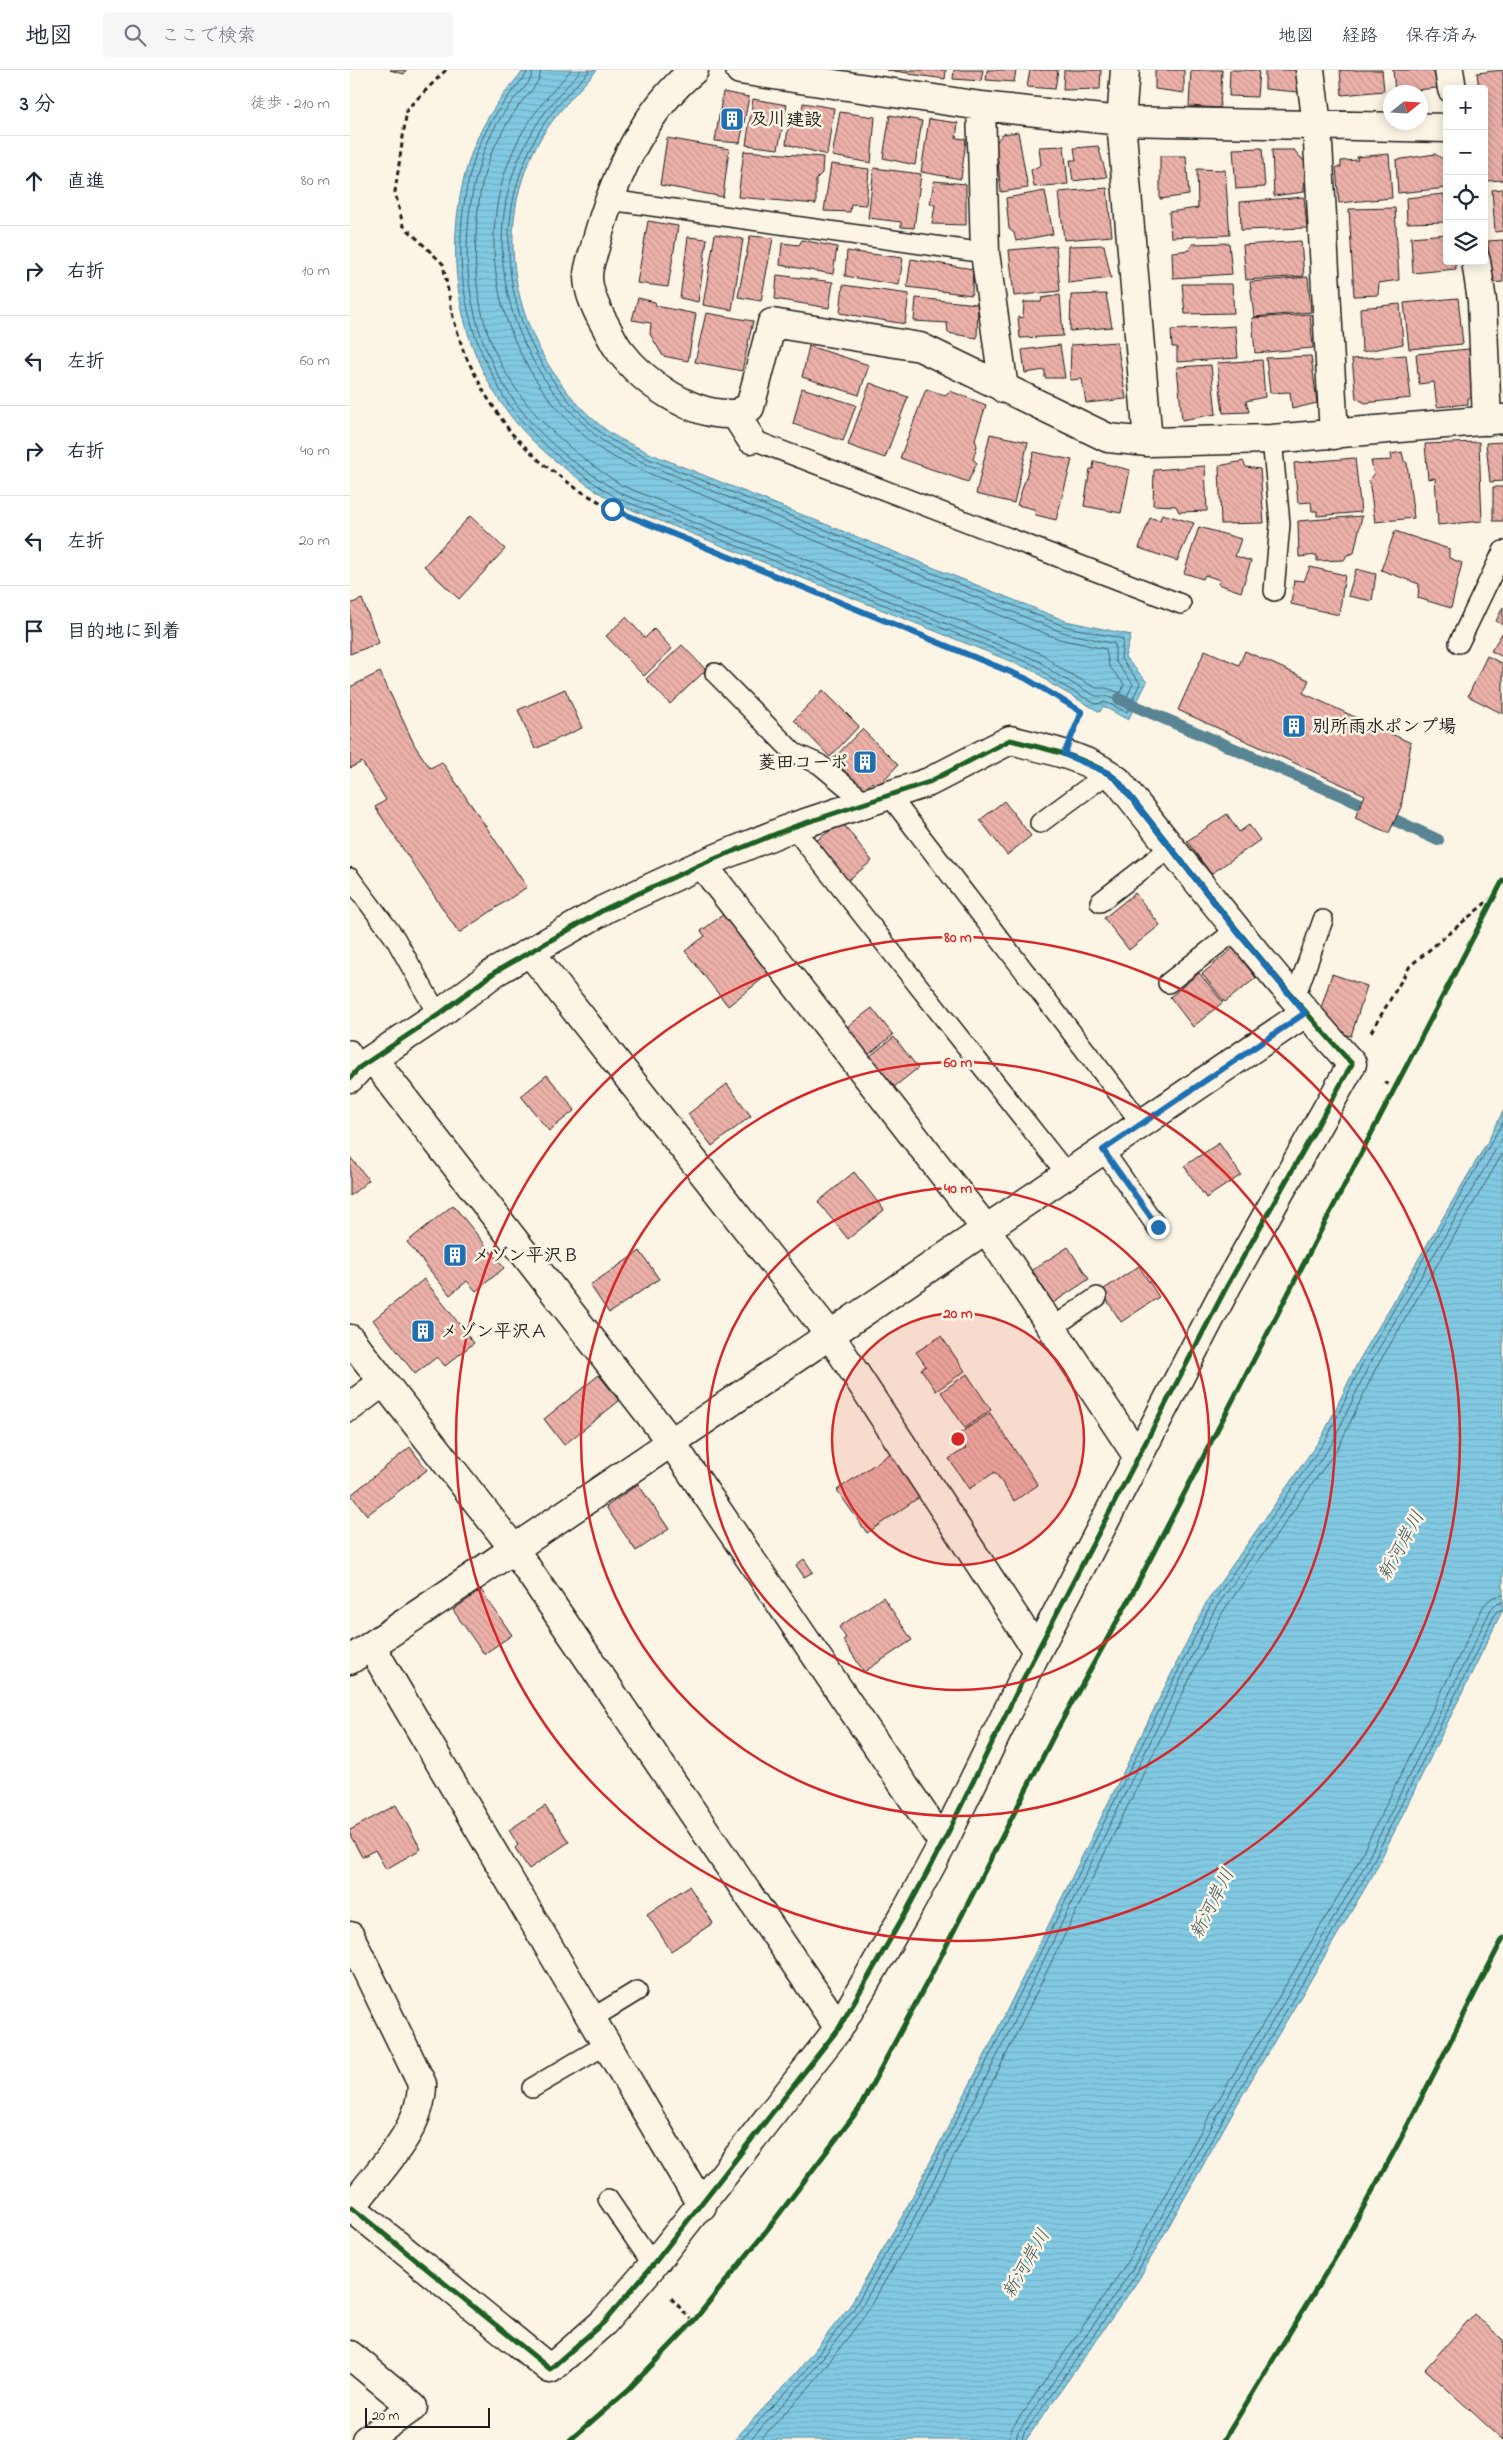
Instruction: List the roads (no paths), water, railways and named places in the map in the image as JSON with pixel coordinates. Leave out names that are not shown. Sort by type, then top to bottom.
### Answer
[{"type":"street","points":[[694,70],[683,79],[646,125],[627,157],[610,200],[588,275],[594,306],[620,352],[653,385],[680,401],[708,413],[734,414],[750,407],[772,323],[920,347],[1108,438],[1148,442],[1272,439],[1495,420],[1477,265]]},
{"type":"street","points":[[740,70],[981,106],[1121,121],[1443,128]]},
{"type":"street","points":[[1125,70],[1121,121],[1148,442]]},
{"type":"street","points":[[1310,70],[1317,125],[1334,435]]},
{"type":"street","points":[[1449,70],[1451,85]]},
{"type":"street","points":[[981,106],[984,253],[1004,389]]},
{"type":"street","points":[[734,414],[751,439]]},
{"type":"street","points":[[350,1936],[422,2084],[422,2100],[404,2138],[351,2209],[550,2369],[604,2322],[653,2266],[702,2206],[839,2028],[943,1844],[1037,1650],[1227,1286],[1352,1064],[1236,930],[1118,781],[1108,773],[1064,754],[1010,740],[929,782],[792,827],[702,864],[607,908],[495,972],[438,1015],[358,1064],[671,1442],[943,1844]]},
{"type":"street","points":[[702,864],[986,1229],[1138,1457]]},
{"type":"street","points":[[530,952],[830,1335],[1037,1650]]},
{"type":"street","points":[[702,2206],[607,2044],[361,1653],[1142,1124],[1300,1006]]},
{"type":"street","points":[[350,1339],[514,1549],[839,2028]]},
{"type":"street","points":[[350,1407],[383,1382]]},
{"type":"street","points":[[350,2355],[413,2407],[366,2440]]},
{"type":"lane","points":[[610,200],[984,253]]},
{"type":"lane","points":[[751,439],[1181,604]]},
{"type":"lane","points":[[1272,439],[1280,524],[1274,591]]},
{"type":"lane","points":[[1459,643],[1503,551]]},
{"type":"lane","points":[[715,673],[794,753],[819,764],[877,798],[1142,1124]]},
{"type":"lane","points":[[1040,823],[1108,773]]},
{"type":"lane","points":[[792,827],[1067,1174]]},
{"type":"lane","points":[[1100,902],[1170,848]]},
{"type":"lane","points":[[350,878],[395,938],[438,1015]]},
{"type":"lane","points":[[1300,1006],[1323,920]]},
{"type":"lane","points":[[1168,983],[1236,930]]},
{"type":"lane","points":[[1103,1150],[1158,1227]]},
{"type":"lane","points":[[1052,1328],[1097,1297]]},
{"type":"lane","points":[[591,2019],[637,1990]]},
{"type":"lane","points":[[532,2088],[607,2044]]},
{"type":"lane","points":[[608,2199],[653,2266]]},
{"type":"water","points":[[524,70],[597,70],[558,113],[539,141],[522,179],[514,219],[514,259],[520,299],[534,338],[554,373],[579,406],[610,433],[651,454],[1066,621],[1131,635],[1125,657],[1147,682],[1128,720],[1103,706],[1100,712],[1051,684],[1035,671],[615,503],[554,460],[527,435],[504,407],[486,378],[473,347],[463,315],[457,282],[455,248],[457,214],[463,181],[477,138],[495,107]]},
{"type":"water","name":"新河岸川","points":[[1503,1111],[1503,1609],[1374,1873],[1243,2094],[1139,2279],[1026,2440],[734,2440],[797,2372],[849,2307],[903,2215],[986,2053],[1206,1603],[1323,1435],[1358,1362],[1488,1141]]},
{"type":"waterway","points":[[1119,699],[1343,796],[1438,840]]},
{"type":"place","name":"及川建設","points":[[732,119]]},
{"type":"place","name":"別所雨水ポンプ場","points":[[1294,726]]},
{"type":"place","name":"菱田コーポ","points":[[865,762]]},
{"type":"place","name":"メゾン平沢Ｂ","points":[[455,1255]]},
{"type":"place","name":"メゾン平沢Ａ","points":[[423,1331]]}]
